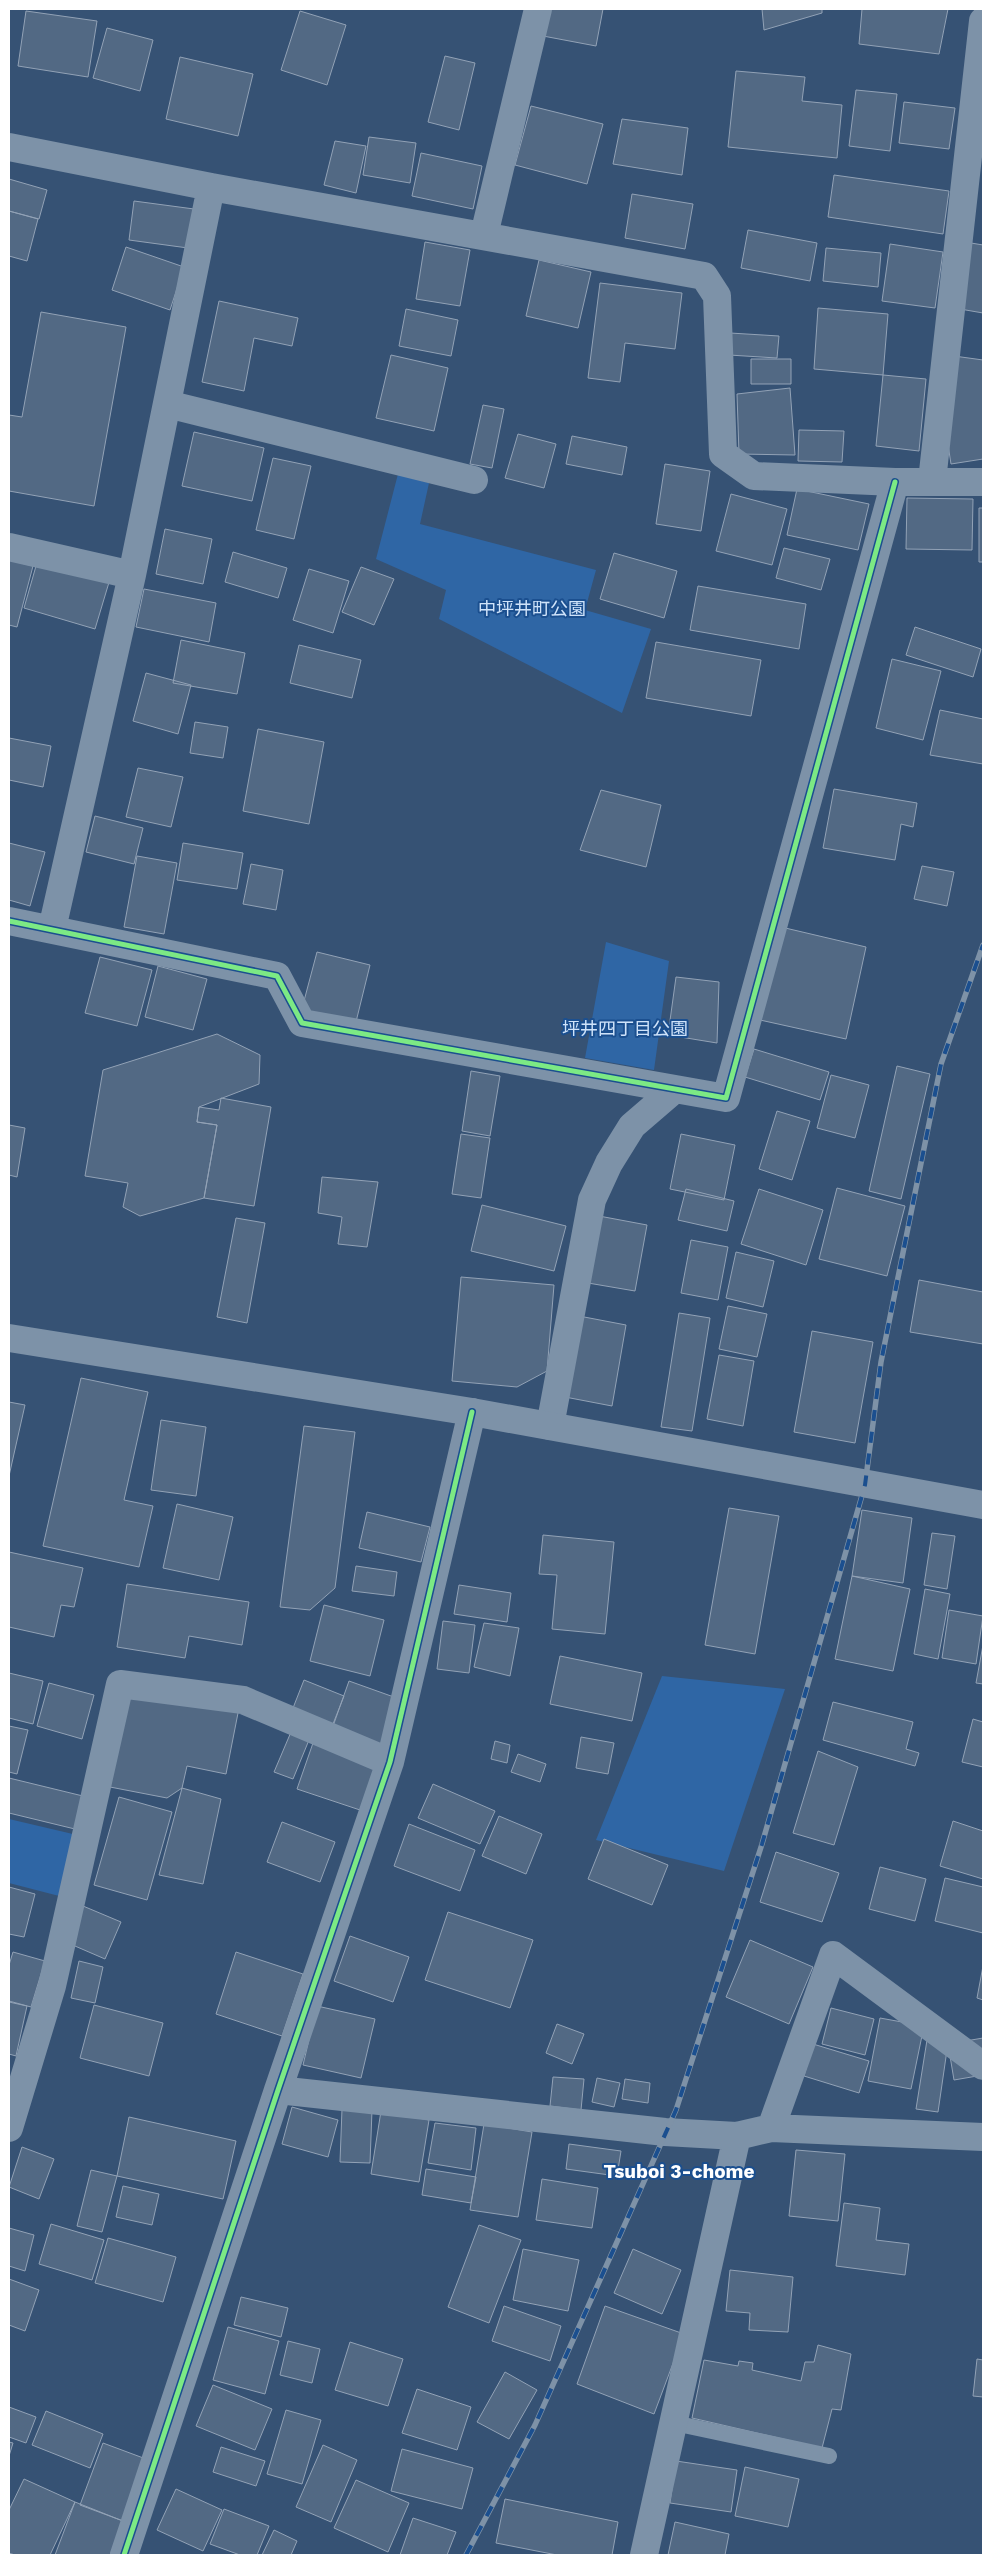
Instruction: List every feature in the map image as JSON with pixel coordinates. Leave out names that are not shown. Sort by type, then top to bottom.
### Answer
[{"type":"street","points":[[484,235],[538,9]]},
{"type":"street","points":[[932,481],[983,21]]},
{"type":"street","points":[[9,147],[211,187],[704,276],[718,296],[723,454],[754,476],[895,482],[983,482]]},
{"type":"street","points":[[52,929],[132,576],[211,187]]},
{"type":"street","points":[[167,404],[474,480]]},
{"type":"street","points":[[9,921],[277,976],[302,1023],[726,1098],[895,482]]},
{"type":"street","points":[[9,548],[132,576]]},
{"type":"street","points":[[550,1426],[592,1200],[609,1164],[632,1126],[675,1089]]},
{"type":"street","points":[[9,1338],[472,1412],[983,1505]]},
{"type":"street","points":[[124,2555],[278,2090],[390,1762],[472,1412]]},
{"type":"street","points":[[9,2128],[52,1986],[120,1684],[243,1700],[390,1762]]},
{"type":"street","points":[[771,2128],[833,1955],[983,2066]]},
{"type":"street","points":[[278,2090],[665,2132],[737,2136],[771,2128],[983,2137]]},
{"type":"street","points":[[644,2555],[737,2136]]},
{"type":"lane","points":[[674,2423],[829,2456]]},
{"type":"green space","name":"中坪井町公園","points":[[398,474],[429,483],[420,524],[596,570],[585,610],[651,629],[622,713],[439,619],[446,590],[376,559]]},
{"type":"green space","name":"坪井四丁目公園","points":[[606,942],[669,961],[654,1070],[585,1058]]},
{"type":"green space","points":[[662,1676],[785,1689],[724,1871],[596,1840]]},
{"type":"green space","points":[[9,1819],[77,1835],[63,1897],[9,1883]]},
{"type":"building","points":[[549,9],[603,9],[596,46],[543,36]]},
{"type":"building","points":[[762,9],[822,9],[822,13],[764,30]]},
{"type":"building","points":[[862,9],[948,9],[939,54],[859,44]]},
{"type":"building","points":[[26,11],[97,21],[88,77],[18,66]]},
{"type":"building","points":[[300,11],[346,25],[327,85],[281,70]]},
{"type":"building","points":[[107,28],[153,40],[140,91],[93,78]]},
{"type":"building","points":[[445,56],[475,63],[459,130],[428,122]]},
{"type":"building","points":[[180,57],[253,74],[238,136],[166,119]]},
{"type":"building","points":[[736,71],[805,77],[802,101],[842,105],[837,158],[728,147]]},
{"type":"building","points":[[856,90],[897,94],[890,151],[849,146]]},
{"type":"building","points":[[904,102],[955,108],[949,149],[899,143]]},
{"type":"building","points":[[531,106],[603,124],[587,184],[515,165]]},
{"type":"building","points":[[622,119],[688,128],[682,175],[613,164]]},
{"type":"building","points":[[369,137],[416,143],[410,183],[363,175]]},
{"type":"building","points":[[335,141],[366,146],[356,193],[324,185]]},
{"type":"building","points":[[421,153],[482,166],[473,209],[412,196]]},
{"type":"building","points":[[834,175],[949,191],[943,234],[828,217]]},
{"type":"building","points":[[9,179],[47,190],[39,219],[9,211]]},
{"type":"building","points":[[632,194],[693,204],[685,249],[625,238]]},
{"type":"building","points":[[134,201],[194,209],[188,248],[129,240]]},
{"type":"building","points":[[9,211],[38,219],[27,261],[9,256]]},
{"type":"building","points":[[748,230],[817,243],[810,281],[741,268]]},
{"type":"building","points":[[425,242],[470,250],[460,306],[416,299]]},
{"type":"building","points":[[971,243],[983,245],[983,313],[960,309]]},
{"type":"building","points":[[890,244],[943,252],[935,308],[882,301]]},
{"type":"building","points":[[126,247],[184,267],[170,310],[112,290]]},
{"type":"building","points":[[826,248],[881,253],[878,287],[823,281]]},
{"type":"building","points":[[539,260],[591,272],[578,328],[526,316]]},
{"type":"building","points":[[600,283],[682,293],[675,349],[625,343],[620,382],[588,378]]},
{"type":"building","points":[[219,301],[298,318],[292,346],[254,338],[244,391],[202,382]]},
{"type":"building","points":[[818,308],[888,314],[883,375],[814,369]]},
{"type":"building","points":[[406,309],[458,320],[451,356],[399,346]]},
{"type":"building","points":[[41,312],[126,327],[94,506],[9,491],[9,415],[22,417]]},
{"type":"building","points":[[730,333],[779,336],[777,358],[729,355]]},
{"type":"building","points":[[391,355],[448,368],[434,431],[376,418]]},
{"type":"building","points":[[954,356],[983,360],[983,459],[951,464],[945,425]]},
{"type":"building","points":[[751,359],[791,359],[791,384],[751,384]]},
{"type":"building","points":[[883,375],[926,379],[919,451],[876,446]]},
{"type":"building","points":[[790,388],[795,455],[739,454],[737,394]]},
{"type":"building","points":[[483,405],[504,409],[492,468],[470,464]]},
{"type":"building","points":[[799,430],[844,431],[842,462],[798,461]]},
{"type":"building","points":[[194,432],[264,448],[252,501],[182,486]]},
{"type":"building","points":[[518,434],[556,444],[544,488],[505,478]]},
{"type":"building","points":[[572,436],[627,447],[622,475],[566,464]]},
{"type":"building","points":[[273,458],[311,466],[294,539],[256,530]]},
{"type":"building","points":[[665,464],[710,471],[701,531],[656,524]]},
{"type":"building","points":[[797,489],[869,504],[858,550],[787,535]]},
{"type":"building","points":[[731,494],[787,509],[772,565],[716,551]]},
{"type":"building","points":[[907,498],[973,499],[972,550],[906,549]]},
{"type":"building","points":[[979,508],[983,508],[983,562],[979,562]]},
{"type":"building","points":[[165,529],[212,539],[203,584],[156,574]]},
{"type":"building","points":[[784,548],[830,559],[821,590],[776,578]]},
{"type":"building","points":[[233,552],[287,568],[278,598],[225,582]]},
{"type":"building","points":[[614,553],[677,571],[664,618],[600,599]]},
{"type":"building","points":[[38,559],[110,579],[95,629],[24,608]]},
{"type":"building","points":[[9,560],[33,566],[17,627],[9,625]]},
{"type":"building","points":[[361,567],[394,579],[374,625],[342,612]]},
{"type":"building","points":[[309,569],[349,581],[333,633],[293,620]]},
{"type":"building","points":[[698,586],[806,604],[799,649],[690,630]]},
{"type":"building","points":[[144,589],[216,603],[209,642],[136,627]]},
{"type":"building","points":[[915,627],[981,649],[973,677],[906,655]]},
{"type":"building","points":[[181,640],[245,653],[237,694],[173,683]]},
{"type":"building","points":[[656,642],[761,660],[751,716],[646,698]]},
{"type":"building","points":[[299,645],[361,660],[352,698],[290,683]]},
{"type":"building","points":[[892,659],[941,671],[923,740],[876,728]]},
{"type":"building","points":[[146,673],[191,685],[178,734],[133,721]]},
{"type":"building","points":[[940,710],[983,719],[983,764],[930,755]]},
{"type":"building","points":[[195,722],[228,727],[223,758],[190,753]]},
{"type":"building","points":[[258,729],[324,742],[309,824],[243,811]]},
{"type":"building","points":[[9,738],[51,746],[43,787],[9,780]]},
{"type":"building","points":[[138,768],[183,777],[171,827],[126,817]]},
{"type":"building","points":[[834,789],[917,803],[913,827],[901,824],[895,860],[823,848]]},
{"type":"building","points":[[601,790],[661,805],[646,867],[580,850]]},
{"type":"building","points":[[95,816],[143,828],[134,864],[86,852]]},
{"type":"building","points":[[9,843],[45,852],[30,906],[9,900]]},
{"type":"building","points":[[183,843],[243,853],[237,889],[177,880]]},
{"type":"building","points":[[137,856],[177,863],[164,934],[124,927]]},
{"type":"building","points":[[251,864],[283,870],[276,910],[243,904]]},
{"type":"building","points":[[922,866],[954,872],[947,906],[914,899]]},
{"type":"building","points":[[781,927],[866,947],[846,1039],[760,1020]]},
{"type":"building","points":[[317,952],[370,965],[354,1030],[300,1016]]},
{"type":"building","points":[[100,957],[152,970],[137,1026],[85,1013]]},
{"type":"building","points":[[158,966],[207,979],[193,1030],[145,1017]]},
{"type":"building","points":[[676,977],[719,982],[717,1043],[668,1035]]},
{"type":"building","points":[[217,1034],[260,1055],[259,1084],[199,1107],[197,1122],[217,1125],[204,1198],[140,1216],[123,1207],[128,1183],[85,1176],[103,1070]]},
{"type":"building","points":[[754,1049],[829,1072],[820,1100],[745,1077]]},
{"type":"building","points":[[897,1066],[930,1074],[901,1199],[869,1191]]},
{"type":"building","points":[[471,1071],[500,1076],[490,1136],[462,1131]]},
{"type":"building","points":[[831,1075],[869,1085],[855,1138],[817,1128]]},
{"type":"building","points":[[221,1098],[271,1107],[254,1206],[204,1198],[217,1125],[197,1122],[199,1107],[219,1110]]},
{"type":"building","points":[[777,1111],[810,1121],[792,1180],[759,1169]]},
{"type":"building","points":[[9,1125],[25,1128],[17,1177],[9,1175]]},
{"type":"building","points":[[461,1134],[490,1138],[481,1198],[452,1194]]},
{"type":"building","points":[[681,1134],[735,1145],[724,1200],[670,1189]]},
{"type":"building","points":[[322,1177],[378,1182],[367,1247],[338,1244],[342,1217],[318,1213]]},
{"type":"building","points":[[837,1188],[905,1206],[887,1276],[819,1259]]},
{"type":"building","points":[[686,1189],[734,1201],[727,1231],[678,1220]]},
{"type":"building","points":[[759,1189],[823,1210],[806,1265],[741,1244]]},
{"type":"building","points":[[482,1205],[566,1226],[554,1271],[471,1251]]},
{"type":"building","points":[[599,1216],[647,1225],[635,1291],[588,1283]]},
{"type":"building","points":[[236,1218],[265,1223],[247,1323],[217,1317]]},
{"type":"building","points":[[691,1240],[728,1247],[718,1300],[681,1293]]},
{"type":"building","points":[[736,1252],[774,1261],[763,1307],[726,1298]]},
{"type":"building","points":[[461,1277],[554,1285],[547,1371],[517,1387],[452,1381]]},
{"type":"building","points":[[919,1280],[983,1292],[983,1344],[910,1332]]},
{"type":"building","points":[[728,1306],[767,1314],[757,1357],[719,1349]]},
{"type":"building","points":[[679,1313],[710,1318],[692,1431],[661,1427]]},
{"type":"building","points":[[579,1316],[626,1325],[612,1406],[565,1397]]},
{"type":"building","points":[[812,1331],[873,1342],[855,1443],[794,1432]]},
{"type":"building","points":[[719,1355],[754,1361],[743,1426],[707,1419]]},
{"type":"building","points":[[81,1378],[148,1392],[124,1500],[153,1506],[139,1567],[43,1546]]},
{"type":"building","points":[[9,1402],[25,1405],[9,1476]]},
{"type":"building","points":[[161,1420],[206,1427],[196,1496],[151,1490]]},
{"type":"building","points":[[304,1426],[355,1432],[335,1588],[310,1610],[280,1607]]},
{"type":"building","points":[[177,1504],[233,1517],[219,1580],[163,1568]]},
{"type":"building","points":[[729,1508],[779,1516],[755,1654],[705,1645]]},
{"type":"building","points":[[862,1510],[912,1518],[903,1583],[852,1576]]},
{"type":"building","points":[[367,1512],[430,1527],[421,1562],[359,1548]]},
{"type":"building","points":[[932,1533],[955,1536],[947,1589],[924,1585]]},
{"type":"building","points":[[543,1535],[614,1542],[605,1634],[552,1629],[557,1575],[539,1574]]},
{"type":"building","points":[[9,1552],[83,1568],[74,1607],[61,1605],[54,1637],[9,1627]]},
{"type":"building","points":[[356,1566],[397,1572],[394,1596],[352,1591]]},
{"type":"building","points":[[852,1576],[910,1589],[893,1671],[835,1659]]},
{"type":"building","points":[[127,1584],[249,1602],[242,1645],[189,1636],[185,1658],[117,1647]]},
{"type":"building","points":[[459,1585],[511,1593],[507,1622],[454,1614]]},
{"type":"building","points":[[925,1589],[950,1594],[938,1659],[914,1654]]},
{"type":"building","points":[[324,1605],[384,1620],[370,1676],[310,1661]]},
{"type":"building","points":[[949,1610],[983,1616],[976,1664],[942,1658]]},
{"type":"building","points":[[443,1621],[475,1625],[469,1673],[437,1669]]},
{"type":"building","points":[[484,1623],[519,1628],[510,1676],[474,1667]]},
{"type":"building","points":[[983,1645],[983,1684],[976,1683]]},
{"type":"building","points":[[560,1656],[642,1673],[632,1721],[550,1704]]},
{"type":"building","points":[[9,1673],[43,1681],[33,1724],[9,1718]]},
{"type":"building","points":[[304,1680],[344,1696],[333,1724],[293,1708]]},
{"type":"building","points":[[349,1681],[405,1701],[388,1749],[332,1729]]},
{"type":"building","points":[[49,1683],[94,1695],[82,1739],[37,1726]]},
{"type":"building","points":[[130,1686],[239,1708],[226,1774],[187,1766],[182,1788],[167,1798],[110,1787]]},
{"type":"building","points":[[833,1702],[913,1722],[906,1749],[919,1753],[915,1766],[823,1740]]},
{"type":"building","points":[[973,1719],[983,1722],[983,1767],[962,1762]]},
{"type":"building","points":[[9,1726],[28,1730],[17,1774],[9,1772]]},
{"type":"building","points":[[291,1732],[309,1740],[293,1779],[274,1772]]},
{"type":"building","points":[[581,1737],[614,1743],[608,1774],[576,1768]]},
{"type":"building","points":[[495,1741],[510,1745],[507,1763],[491,1759]]},
{"type":"building","points":[[313,1743],[376,1764],[360,1810],[297,1789]]},
{"type":"building","points":[[818,1751],[858,1767],[834,1845],[793,1833]]},
{"type":"building","points":[[518,1754],[546,1764],[540,1782],[511,1772]]},
{"type":"building","points":[[9,1778],[87,1797],[79,1830],[9,1813]]},
{"type":"building","points":[[433,1784],[495,1811],[480,1844],[418,1818]]},
{"type":"building","points":[[182,1788],[221,1799],[203,1884],[159,1875]]},
{"type":"building","points":[[119,1797],[172,1812],[147,1900],[94,1885]]},
{"type":"building","points":[[499,1816],[542,1834],[526,1874],[482,1856]]},
{"type":"building","points":[[953,1821],[983,1831],[983,1879],[940,1866]]},
{"type":"building","points":[[282,1822],[335,1842],[320,1882],[267,1862]]},
{"type":"building","points":[[409,1824],[475,1850],[460,1891],[394,1866]]},
{"type":"building","points":[[604,1839],[668,1865],[652,1905],[588,1879]]},
{"type":"building","points":[[776,1852],[839,1873],[822,1922],[760,1902]]},
{"type":"building","points":[[880,1867],[926,1879],[915,1921],[869,1909]]},
{"type":"building","points":[[945,1878],[983,1887],[983,1933],[935,1921]]},
{"type":"building","points":[[9,1887],[35,1894],[24,1937],[9,1934]]},
{"type":"building","points":[[83,1906],[121,1922],[105,1959],[68,1943]]},
{"type":"building","points":[[448,1912],[533,1940],[510,2008],[425,1980]]},
{"type":"building","points":[[350,1936],[409,1957],[393,2002],[334,1981]]},
{"type":"building","points":[[750,1940],[813,1967],[789,2024],[726,1997]]},
{"type":"building","points":[[13,1952],[45,1961],[31,2007],[9,2001],[9,1965]]},
{"type":"building","points":[[236,1952],[303,1974],[282,2036],[216,2014]]},
{"type":"building","points":[[79,1961],[103,1967],[95,2003],[71,1998]]},
{"type":"building","points":[[983,1966],[983,2000],[977,1998]]},
{"type":"building","points":[[9,2002],[27,2006],[16,2056],[9,2054]]},
{"type":"building","points":[[94,2005],[163,2023],[149,2076],[80,2058]]},
{"type":"building","points":[[317,2006],[375,2019],[361,2078],[303,2065]]},
{"type":"building","points":[[831,2008],[874,2019],[865,2055],[822,2044]]},
{"type":"building","points":[[880,2018],[924,2026],[911,2089],[868,2081]]},
{"type":"building","points":[[557,2024],[584,2034],[572,2064],[546,2053]]},
{"type":"building","points":[[983,2038],[983,2075],[954,2080],[948,2044]]},
{"type":"building","points":[[927,2040],[948,2043],[938,2112],[916,2109]]},
{"type":"building","points":[[813,2044],[869,2061],[859,2093],[804,2076]]},
{"type":"building","points":[[553,2077],[584,2079],[581,2110],[550,2106]]},
{"type":"building","points":[[597,2078],[620,2083],[614,2107],[592,2102]]},
{"type":"building","points":[[625,2079],[650,2083],[648,2103],[622,2099]]},
{"type":"building","points":[[292,2107],[338,2120],[328,2157],[282,2144]]},
{"type":"building","points":[[342,2109],[372,2110],[370,2163],[340,2162]]},
{"type":"building","points":[[381,2111],[429,2120],[419,2182],[371,2174]]},
{"type":"building","points":[[129,2117],[236,2141],[223,2199],[117,2176]]},
{"type":"building","points":[[435,2123],[476,2128],[471,2170],[428,2163]]},
{"type":"building","points":[[484,2124],[532,2132],[518,2217],[470,2210]]},
{"type":"building","points":[[569,2144],[621,2151],[617,2176],[566,2169]]},
{"type":"building","points":[[22,2147],[54,2159],[39,2199],[9,2187]]},
{"type":"building","points":[[796,2150],[845,2154],[838,2221],[789,2216]]},
{"type":"building","points":[[426,2169],[476,2177],[471,2203],[422,2195]]},
{"type":"building","points":[[91,2170],[117,2176],[102,2232],[77,2226]]},
{"type":"building","points":[[542,2179],[598,2188],[592,2228],[536,2220]]},
{"type":"building","points":[[123,2186],[159,2194],[152,2225],[116,2217]]},
{"type":"building","points":[[844,2203],[880,2208],[876,2240],[909,2244],[905,2275],[836,2266]]},
{"type":"building","points":[[51,2224],[104,2240],[92,2280],[39,2264]]},
{"type":"building","points":[[479,2225],[521,2240],[489,2323],[448,2307]]},
{"type":"building","points":[[9,2228],[34,2235],[25,2271],[9,2266]]},
{"type":"building","points":[[108,2238],[176,2257],[163,2302],[95,2283]]},
{"type":"building","points":[[523,2249],[579,2260],[568,2311],[513,2300]]},
{"type":"building","points":[[633,2249],[681,2270],[662,2314],[614,2293]]},
{"type":"building","points":[[730,2270],[793,2277],[788,2332],[749,2330],[750,2313],[726,2311]]},
{"type":"building","points":[[9,2279],[39,2290],[25,2331],[9,2325]]},
{"type":"building","points":[[241,2297],[288,2308],[281,2337],[234,2325]]},
{"type":"building","points":[[504,2306],[561,2326],[550,2361],[492,2341]]},
{"type":"building","points":[[605,2306],[684,2334],[654,2414],[577,2384]]},
{"type":"building","points":[[228,2327],[279,2341],[265,2394],[213,2380]]},
{"type":"building","points":[[288,2341],[320,2349],[312,2383],[280,2375]]},
{"type":"building","points":[[350,2342],[403,2359],[388,2406],[335,2390]]},
{"type":"building","points":[[818,2345],[851,2354],[841,2410],[832,2409],[822,2448],[692,2418],[704,2360],[738,2366],[739,2361],[753,2363],[752,2370],[801,2381],[805,2362],[814,2362]]},
{"type":"building","points":[[977,2359],[983,2360],[983,2397],[973,2396]]},
{"type":"building","points":[[505,2372],[537,2390],[509,2439],[477,2422]]},
{"type":"building","points":[[213,2385],[272,2409],[255,2450],[196,2426]]},
{"type":"building","points":[[417,2389],[471,2407],[457,2450],[402,2433]]},
{"type":"building","points":[[9,2407],[36,2417],[26,2443],[9,2437]]},
{"type":"building","points":[[286,2410],[321,2420],[302,2484],[267,2474]]},
{"type":"building","points":[[46,2411],[103,2434],[90,2468],[32,2445]]},
{"type":"building","points":[[9,2442],[13,2443],[9,2456]]},
{"type":"building","points":[[103,2443],[146,2459],[123,2521],[80,2505]]},
{"type":"building","points":[[323,2445],[357,2460],[331,2522],[296,2507]]},
{"type":"building","points":[[221,2447],[265,2461],[256,2486],[213,2472]]},
{"type":"building","points":[[402,2449],[473,2468],[462,2509],[391,2491]]},
{"type":"building","points":[[676,2461],[737,2470],[731,2512],[670,2503]]},
{"type":"building","points":[[745,2467],[799,2479],[788,2527],[735,2516]]},
{"type":"building","points":[[24,2479],[75,2502],[50,2555],[15,2555],[9,2553],[9,2510]]},
{"type":"building","points":[[356,2480],[409,2503],[388,2552],[334,2528]]},
{"type":"building","points":[[176,2489],[222,2510],[203,2551],[157,2530]]},
{"type":"building","points":[[505,2499],[618,2522],[612,2555],[557,2555],[496,2543]]},
{"type":"building","points":[[75,2502],[123,2521],[110,2555],[55,2555]]},
{"type":"building","points":[[224,2509],[269,2526],[257,2555],[240,2555],[210,2544]]},
{"type":"building","points":[[413,2518],[456,2532],[447,2555],[400,2555]]},
{"type":"building","points":[[675,2522],[729,2534],[725,2555],[668,2555]]},
{"type":"building","points":[[274,2530],[297,2541],[291,2555],[262,2555]]},
{"type":"railway","points":[[466,2555],[535,2425],[676,2110],[762,1844],[865,1485],[881,1362],[941,1064],[983,945]]},
{"type":"cycle path","points":[[9,921],[277,976],[302,1023],[726,1098],[895,482]]},
{"type":"cycle path","points":[[124,2555],[278,2090],[390,1762],[472,1412]]},
{"type":"district","name":"Tsuboi 3-chome","points":[[679,2171]]}]
